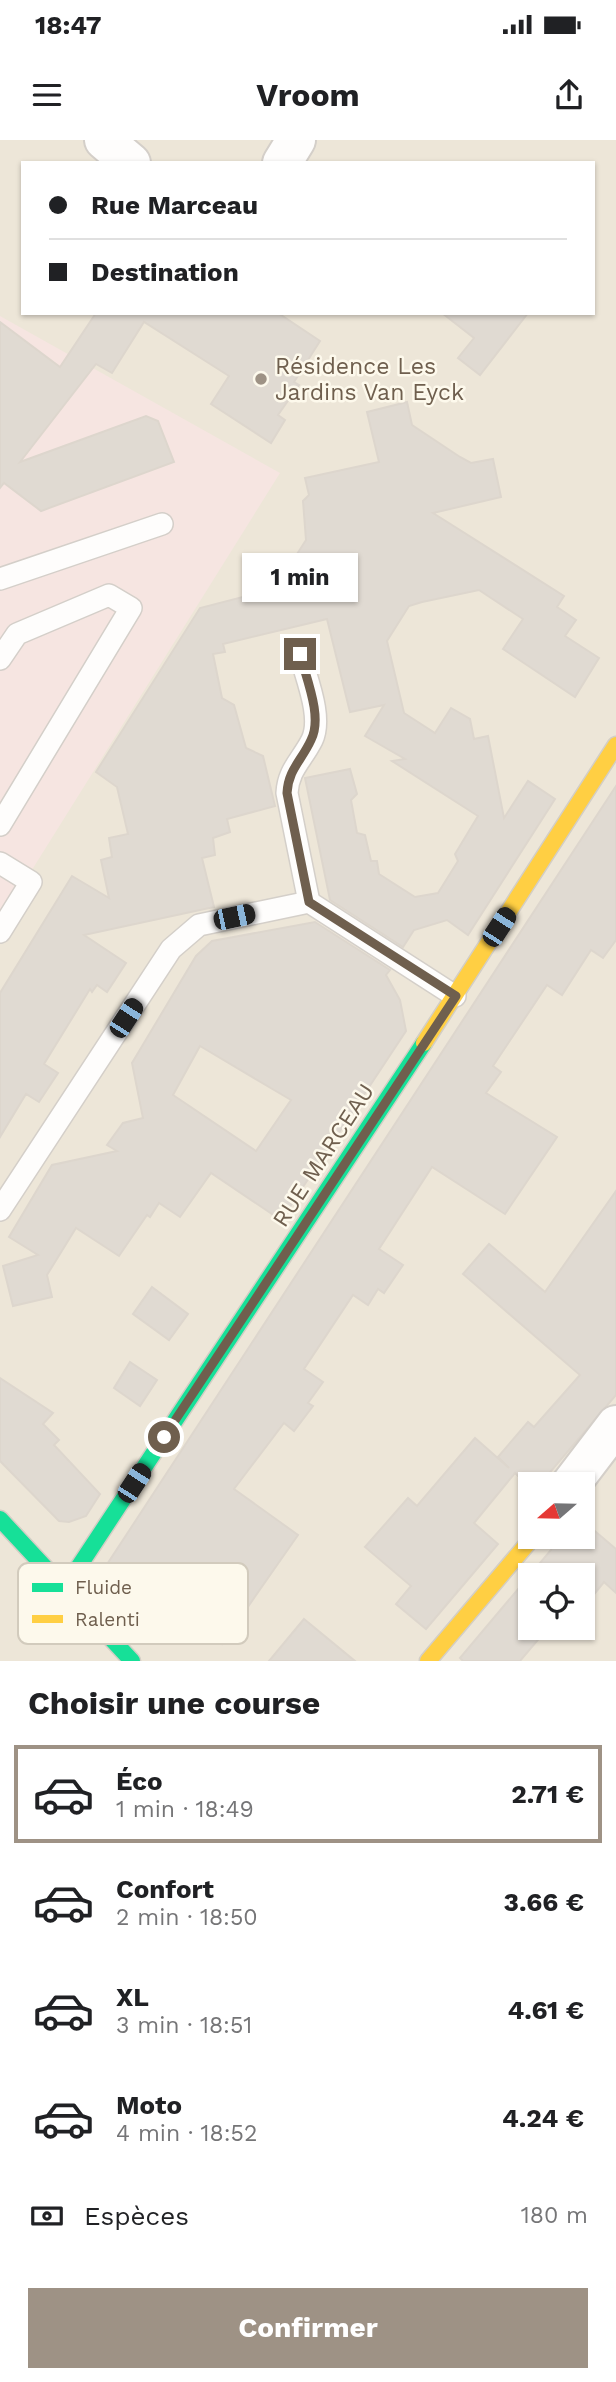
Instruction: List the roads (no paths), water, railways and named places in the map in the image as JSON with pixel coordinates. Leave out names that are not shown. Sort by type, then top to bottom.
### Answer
[{"type":"street","points":[[104,140],[129,161]]},
{"type":"street","points":[[283,161],[296,140]]},
{"type":"street","name":"RUE MARCEAU","points":[[81,1563],[456,996],[616,745]]},
{"type":"street","points":[[580,1472],[616,1424]]},
{"type":"street","points":[[0,1521],[40,1563]]},
{"type":"street","points":[[428,1661],[523,1549]]},
{"type":"street","points":[[116,1644],[132,1661]]},
{"type":"lane","points":[[0,579],[162,524]]},
{"type":"lane","points":[[0,659],[17,634],[109,595],[131,608],[0,825]]},
{"type":"lane","points":[[300,654],[315,723],[311,741],[296,761],[287,781],[287,793],[309,902]]},
{"type":"lane","points":[[0,863],[31,882],[0,933]]},
{"type":"lane","points":[[0,1210],[179,939],[189,931],[209,922],[309,902],[456,996]]},
{"type":"place","name":"Résidence Les Jardins Van Eyck","points":[[261,379]]}]
